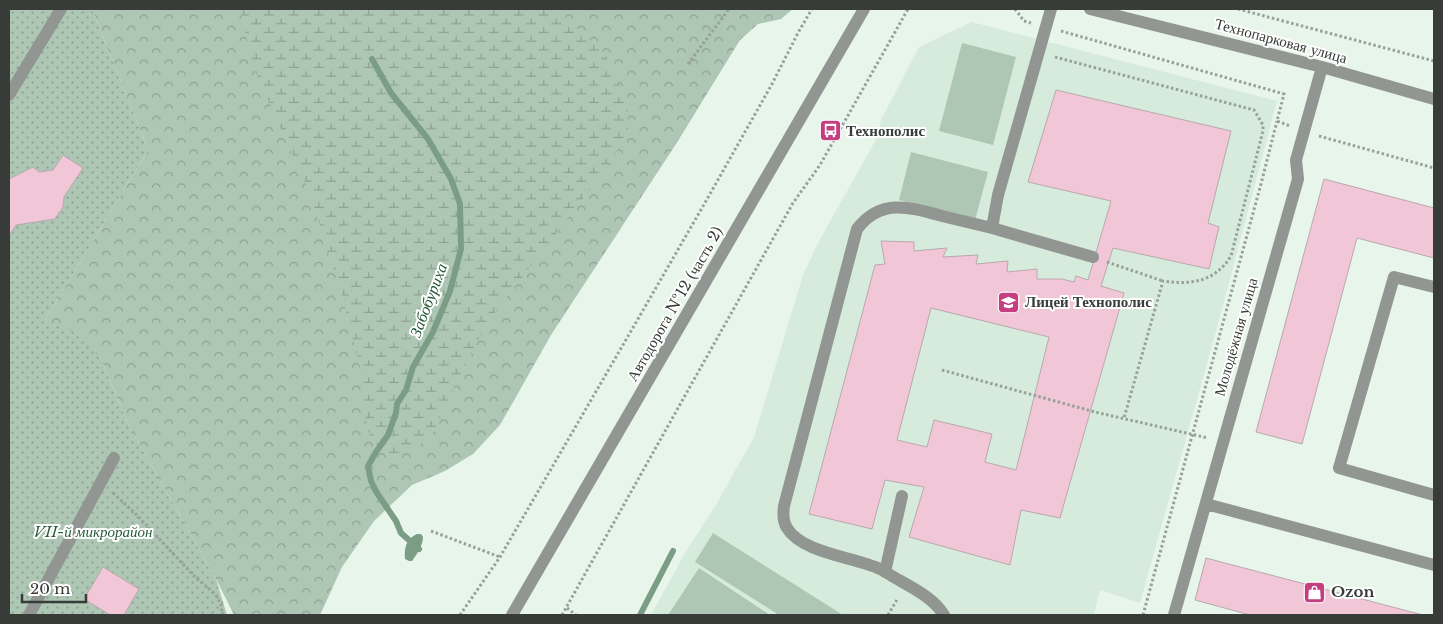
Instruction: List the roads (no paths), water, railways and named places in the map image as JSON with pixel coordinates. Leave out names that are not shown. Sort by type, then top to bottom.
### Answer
[{"type":"street","points":[[9,95],[62,9]]},
{"type":"street","name":"Автодорога №12 (часть 2)","points":[[512,615],[864,9]]},
{"type":"street","points":[[992,228],[998,195],[1051,9]]},
{"type":"street","name":"Технопарковая улица","points":[[1090,9],[1128,13],[1434,99]]},
{"type":"street","name":"Молодёжная улица","points":[[1174,615],[1298,179],[1296,160],[1322,67]]},
{"type":"street","points":[[944,615],[940,608],[926,596],[885,572],[808,546],[786,528],[783,518],[784,506],[857,230],[864,220],[875,213],[891,208],[910,208],[992,228],[1093,257]]},
{"type":"street","points":[[1434,287],[1394,277],[1339,468],[1434,495]]},
{"type":"street","points":[[29,615],[114,458]]},
{"type":"street","points":[[885,572],[902,496]]},
{"type":"street","points":[[1206,504],[1434,565]]},
{"type":"waterway","name":"Забобуриха","points":[[372,59],[391,93],[428,139],[451,179],[460,204],[461,249],[450,291],[433,332],[413,367],[406,390],[397,404],[396,413],[388,435],[368,466],[371,481],[396,521],[401,533],[419,549]]},
{"type":"waterway","points":[[640,615],[673,551]]},
{"type":"place","name":"Технополис","points":[[830,131]]},
{"type":"place","name":"Лицей Технополис","points":[[1009,302]]},
{"type":"place","name":"Ozon","points":[[1315,592]]},
{"type":"park label","name":"VII-й микрорайон","points":[[93,532]]}]
